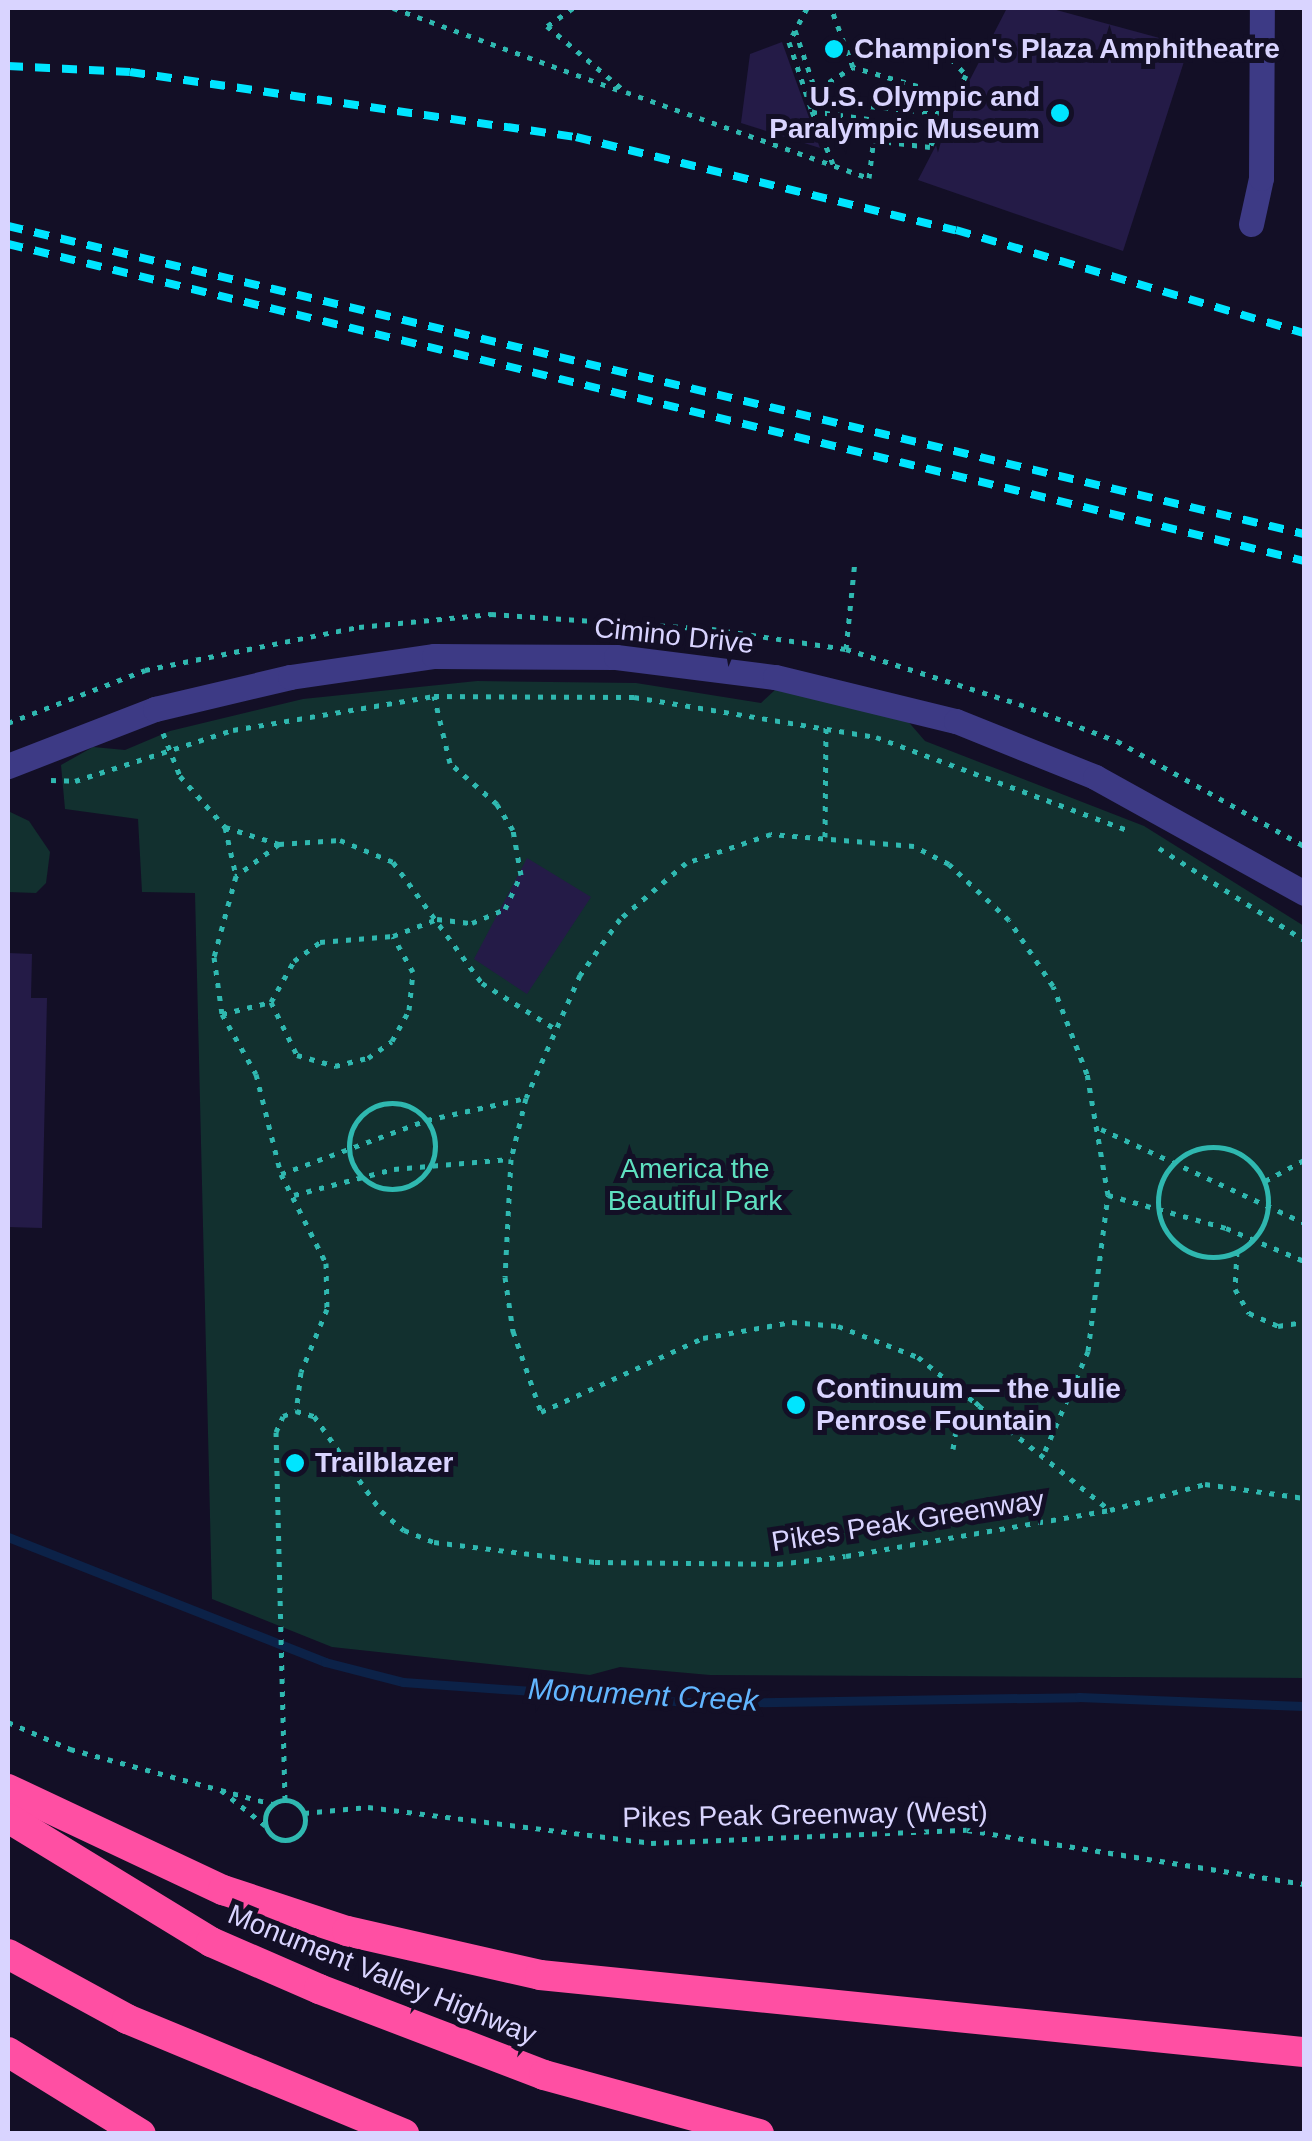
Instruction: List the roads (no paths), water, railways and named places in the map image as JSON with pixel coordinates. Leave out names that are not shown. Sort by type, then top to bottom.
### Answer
[{"type":"highway","points":[[8,1790],[223,1890],[346,1931],[540,1975],[1304,2052]]},
{"type":"highway","name":"Monument Valley Highway","points":[[8,1818],[211,1942],[318,1989],[544,2075],[759,2134]]},
{"type":"highway","points":[[8,1954],[143,2026],[404,2134]]},
{"type":"highway","points":[[8,2052],[141,2134]]},
{"type":"street","points":[[1251,224],[1261,178],[1262,8]]},
{"type":"street","name":"Cimino Drive","points":[[8,766],[155,708],[351,666],[517,653],[635,659],[775,677],[956,721],[1096,777],[1304,893]]},
{"type":"waterway","name":"Monument Creek","points":[[8,1537],[325,1662],[403,1682],[706,1703],[1079,1697],[1304,1706]]},
{"type":"railway","points":[[8,66],[130,72],[576,137],[956,230],[1304,333]]},
{"type":"railway","points":[[8,226],[1304,534]]},
{"type":"railway","points":[[8,244],[1304,561]]},
{"type":"place","name":"Champion's Plaza Amphitheatre","points":[[834,49]]},
{"type":"place","name":"U.S. Olympic and Paralympic Museum","points":[[1060,113]]},
{"type":"place","name":"Continuum — the Julie Penrose Fountain","points":[[796,1405]]},
{"type":"place","name":"Trailblazer","points":[[295,1463]]},
{"type":"park label","name":"America the Beautiful Park","points":[[695,1185]]}]
